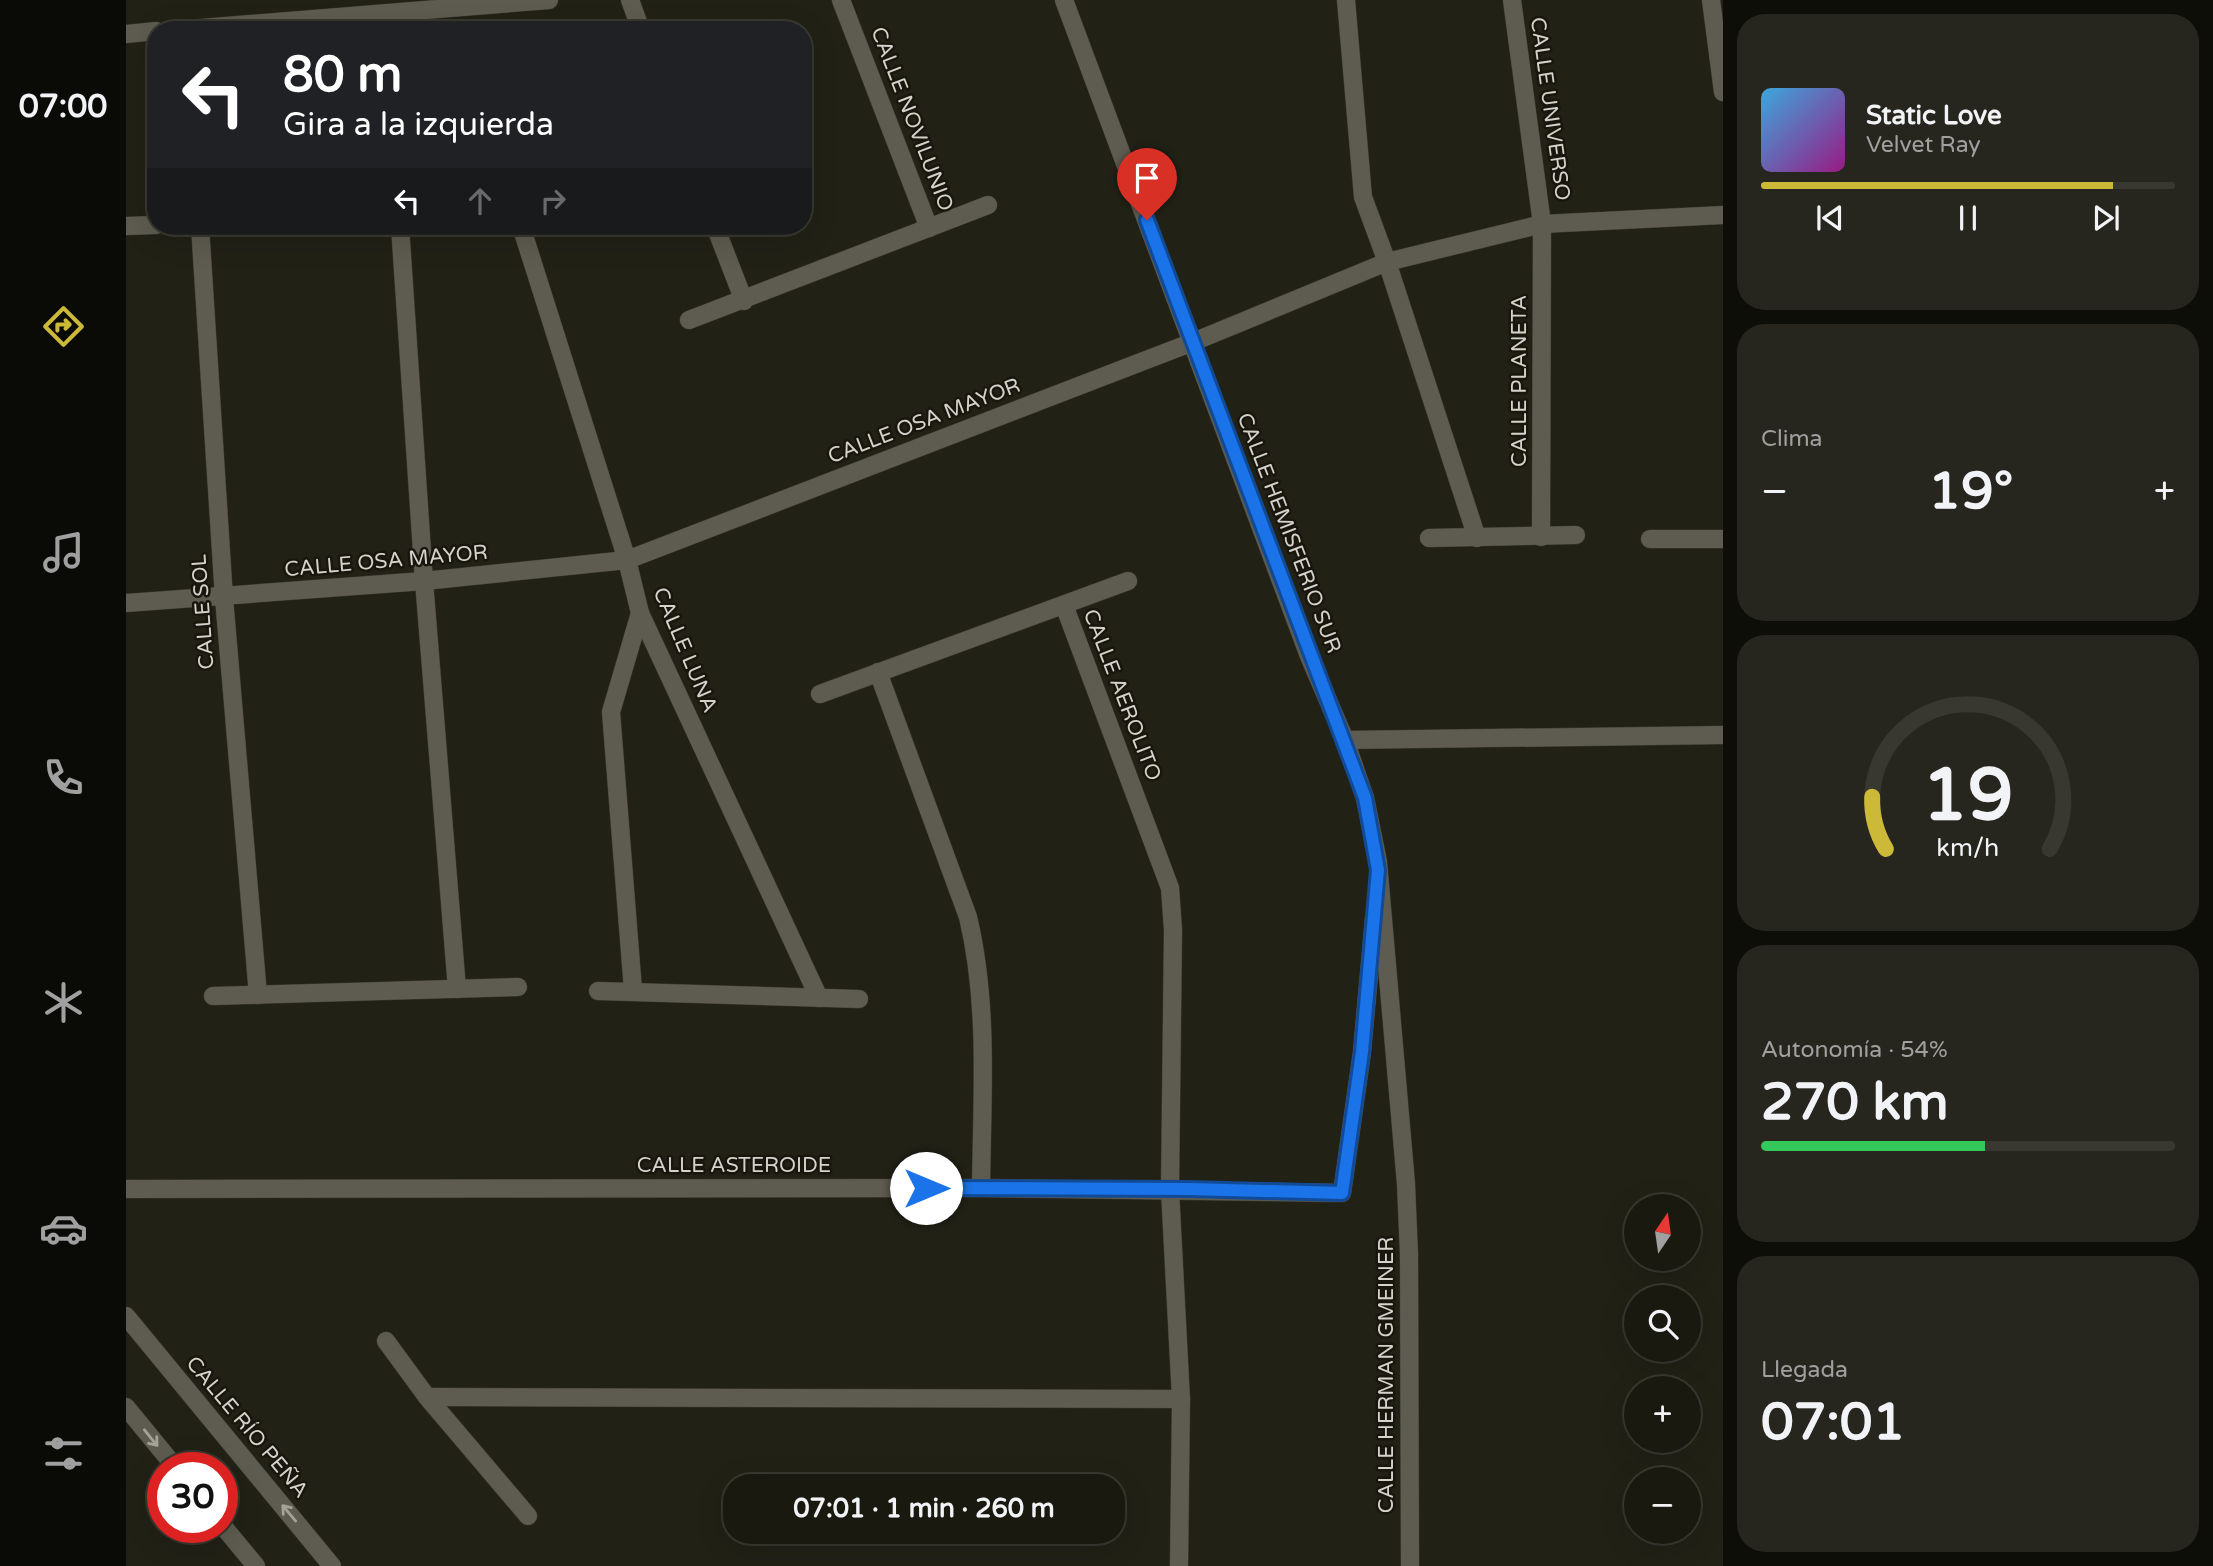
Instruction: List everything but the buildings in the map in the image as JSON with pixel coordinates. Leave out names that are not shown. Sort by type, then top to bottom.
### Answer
[{"type":"street","points":[[315,0],[322,18]]},
{"type":"street","points":[[286,21],[548,0]]},
{"type":"street","points":[[630,0],[638,21]]},
{"type":"street","name":"CALLE NOVILUNIO","points":[[689,320],[929,228],[841,0]]},
{"type":"street","name":"CALLE HEMISFERIO SUR","points":[[1064,0],[1365,798],[1378,870],[1406,1184]]},
{"type":"street","points":[[1346,0],[1363,197],[1387,262],[1477,538]]},
{"type":"street","name":"CALLE UNIVERSO","points":[[1512,0],[1542,224]]},
{"type":"street","points":[[1711,0],[1723,92]]},
{"type":"street","points":[[126,34],[147,33]]},
{"type":"street","points":[[929,228],[988,205]]},
{"type":"street","name":"CALLE OSA MAYOR","points":[[126,603],[424,582],[627,559],[1193,342],[1387,262],[1542,224],[1723,215]]},
{"type":"street","name":"CALLE PLANETA","points":[[1541,537],[1542,224]]},
{"type":"street","points":[[126,226],[147,225]]},
{"type":"street","name":"CALLE SOL","points":[[201,235],[224,598],[258,995]]},
{"type":"street","points":[[401,235],[424,582],[457,989]]},
{"type":"street","name":"CALLE LUNA","points":[[524,235],[627,559],[640,612],[819,998]]},
{"type":"street","points":[[718,235],[744,301]]},
{"type":"street","points":[[1429,538],[1576,536]]},
{"type":"street","points":[[1650,539],[1723,539]]},
{"type":"street","points":[[1064,605],[1128,581]]},
{"type":"street","name":"CALLE AEROLITO","points":[[820,694],[1064,605],[1170,888],[1173,930],[1170,1189],[1181,1399],[1179,1566]]},
{"type":"street","points":[[633,990],[611,712],[640,612]]},
{"type":"street","points":[[878,672],[968,917],[974,941],[982,1001],[981,1188]]},
{"type":"street","points":[[1345,740],[1723,735]]},
{"type":"street","name":"CALLE ASTEROIDE","points":[[126,1189],[981,1188],[1342,1193],[1362,1052],[1378,870]]},
{"type":"street","points":[[212,996],[518,987]]},
{"type":"street","points":[[598,990],[859,999]]},
{"type":"street","name":"CALLE HERMAN GMEINER","points":[[1406,1184],[1409,1254],[1410,1566]]},
{"type":"street","name":"CALLE RÍO PEÑA","points":[[126,1316],[332,1566]]},
{"type":"street","points":[[386,1341],[427,1397],[528,1516]]},
{"type":"street","points":[[427,1397],[1181,1399]]},
{"type":"street","points":[[126,1407],[163,1452]]},
{"type":"street","points":[[237,1543],[256,1566]]},
{"type":"route","points":[[926,1188],[1189,1189],[1342,1193],[1362,1052],[1378,862],[1365,798],[1345,740],[1310,656],[1147,220]]}]
